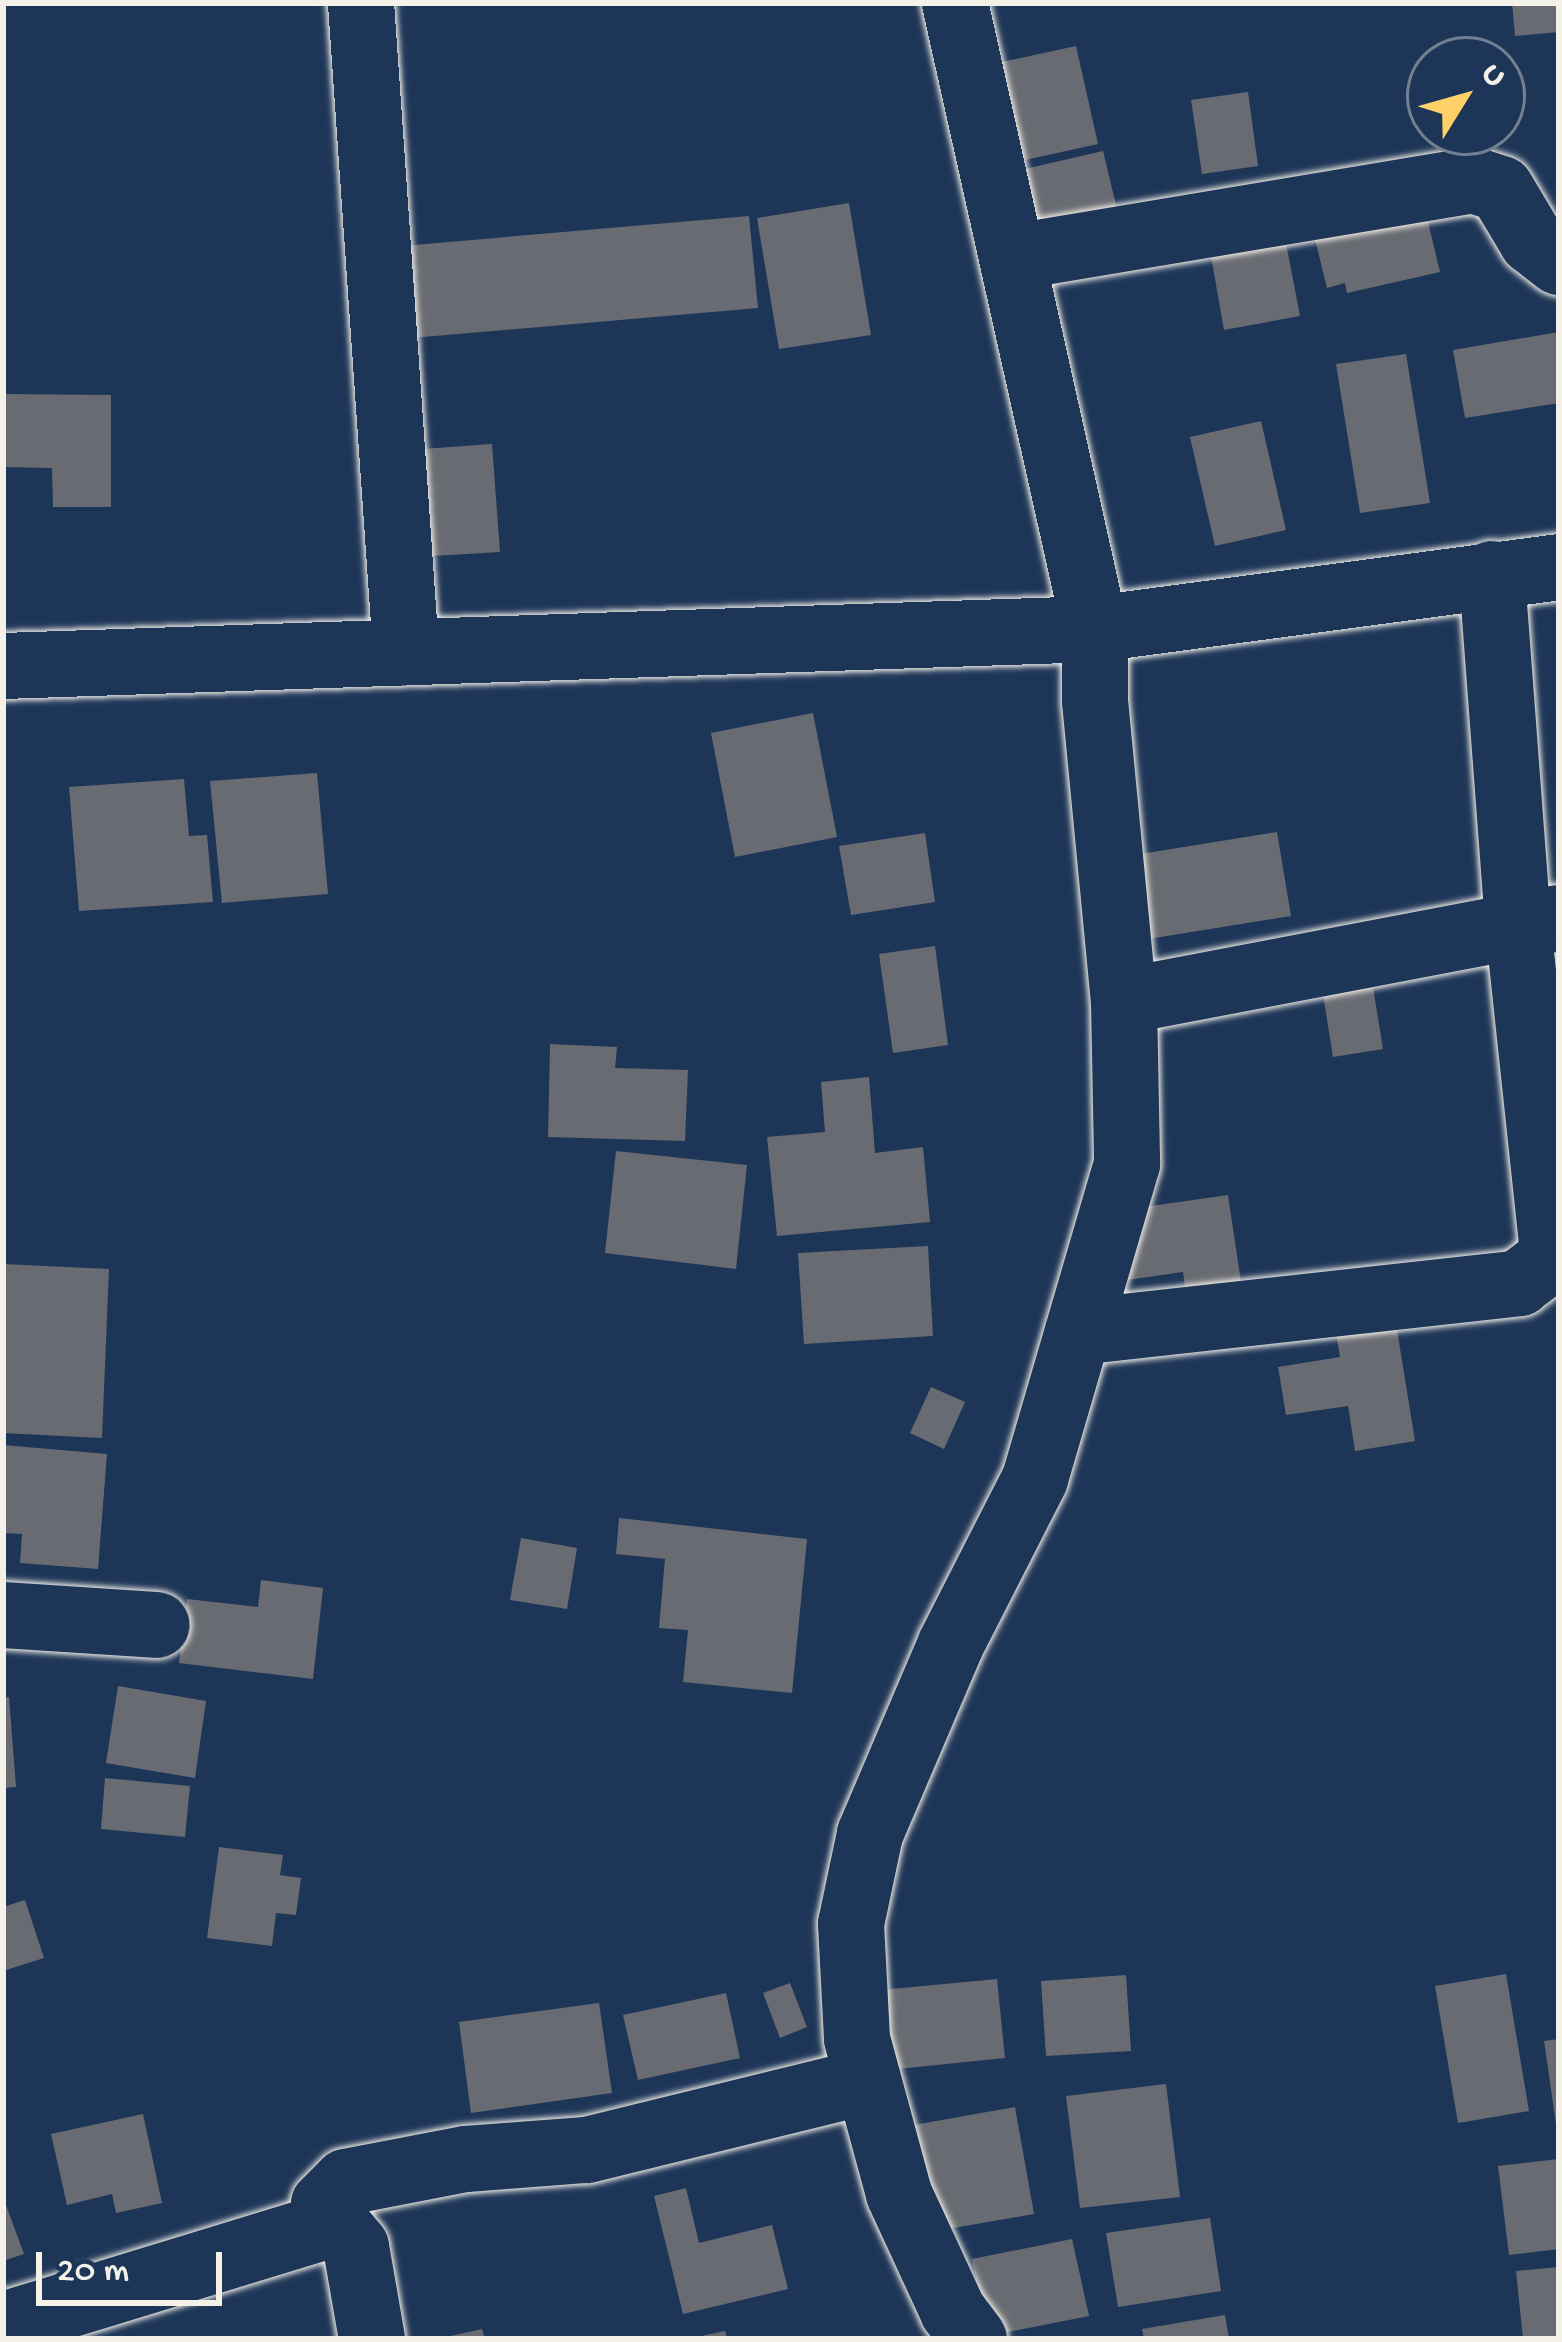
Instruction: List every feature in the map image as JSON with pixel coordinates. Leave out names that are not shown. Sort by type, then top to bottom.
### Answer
[{"type":"street","points":[[361,3],[406,652]]},
{"type":"street","points":[[956,3],[1013,257],[1053,630],[1095,701],[1124,1001],[1127,1164],[1035,1479],[951,1644],[870,1834],[851,1924],[856,2039],[898,2194],[953,2311],[974,2339]]},
{"type":"street","points":[[1013,257],[1473,180],[1502,189],[1532,242],[1559,262]]},
{"type":"street","points":[[3,666],[1053,630],[1559,567]]},
{"type":"street","points":[[1078,1332],[1519,1283],[1548,1261],[1552,1243],[1539,921],[1492,574]]},
{"type":"street","points":[[1124,1001],[1539,921]]},
{"type":"street","points":[[3,1615],[157,1624]]},
{"type":"street","points":[[322,2223],[324,2204],[346,2182],[466,2159],[587,2150],[868,2081]]},
{"type":"street","points":[[3,2325],[322,2223],[335,2223],[356,2247],[372,2339]]},
{"type":"building","points":[[1512,3],[1559,3],[1559,32],[1515,36]]},
{"type":"building","points":[[1076,46],[1098,144],[998,166],[997,63]]},
{"type":"building","points":[[1248,92],[1258,166],[1202,174],[1191,100]]},
{"type":"building","points":[[1103,151],[1122,230],[1016,232],[1003,174]]},
{"type":"building","points":[[1423,201],[1440,272],[1347,293],[1345,283],[1327,288],[1312,227]]},
{"type":"building","points":[[849,203],[871,335],[779,349],[757,218]]},
{"type":"building","points":[[749,216],[758,308],[400,339],[391,247]]},
{"type":"building","points":[[1286,243],[1300,316],[1224,330],[1211,256]]},
{"type":"building","points":[[1559,332],[1559,403],[1465,418],[1453,350]]},
{"type":"building","points":[[1406,354],[1430,503],[1360,513],[1336,364]]},
{"type":"building","points":[[3,394],[111,395],[111,507],[53,507],[52,468],[3,467]]},
{"type":"building","points":[[1261,421],[1286,530],[1215,546],[1190,437]]},
{"type":"building","points":[[492,444],[500,552],[415,557],[408,450]]},
{"type":"building","points":[[813,713],[837,837],[735,857],[711,733]]},
{"type":"building","points":[[317,773],[328,894],[222,903],[210,781]]},
{"type":"building","points":[[184,779],[189,836],[207,835],[213,902],[79,911],[69,787]]},
{"type":"building","points":[[1277,832],[1291,916],[1142,940],[1128,856]]},
{"type":"building","points":[[925,833],[935,902],[851,915],[839,846]]},
{"type":"building","points":[[935,946],[948,1045],[893,1053],[879,954]]},
{"type":"building","points":[[1371,975],[1383,1049],[1333,1057],[1321,982]]},
{"type":"building","points":[[550,1044],[617,1047],[615,1068],[688,1070],[685,1141],[548,1137]]},
{"type":"building","points":[[869,1077],[875,1153],[923,1147],[930,1222],[777,1236],[767,1137],[825,1132],[821,1082]]},
{"type":"building","points":[[616,1151],[747,1165],[736,1269],[605,1253]]},
{"type":"building","points":[[1228,1195],[1244,1302],[1188,1310],[1183,1272],[1127,1280],[1116,1211]]},
{"type":"building","points":[[928,1246],[933,1336],[804,1344],[798,1253]]},
{"type":"building","points":[[3,1264],[109,1269],[102,1438],[3,1433]]},
{"type":"building","points":[[1394,1311],[1415,1441],[1355,1451],[1348,1406],[1286,1415],[1278,1367],[1340,1357],[1334,1320]]},
{"type":"building","points":[[931,1387],[965,1402],[944,1449],[910,1433]]},
{"type":"building","points":[[3,1445],[107,1454],[98,1569],[20,1563],[22,1534],[3,1533]]},
{"type":"building","points":[[619,1518],[807,1539],[792,1693],[683,1682],[688,1630],[659,1628],[665,1559],[616,1554]]},
{"type":"building","points":[[521,1538],[577,1548],[567,1609],[510,1600]]},
{"type":"building","points":[[261,1580],[323,1588],[313,1679],[179,1663],[187,1599],[258,1607]]},
{"type":"building","points":[[118,1686],[206,1701],[195,1778],[106,1763]]},
{"type":"building","points":[[9,1697],[16,1787],[3,1788],[3,1698]]},
{"type":"building","points":[[105,1778],[190,1786],[185,1837],[101,1829]]},
{"type":"building","points":[[219,1847],[283,1855],[280,1875],[301,1878],[296,1915],[276,1913],[272,1946],[207,1938]]},
{"type":"building","points":[[25,1900],[44,1958],[3,1971],[3,1907]]},
{"type":"building","points":[[1506,1974],[1529,2111],[1458,2123],[1435,1986]]},
{"type":"building","points":[[1126,1975],[1131,2051],[1046,2056],[1041,1981]]},
{"type":"building","points":[[997,1979],[1005,2058],[878,2071],[870,1991]]},
{"type":"building","points":[[790,1983],[807,2027],[780,2038],[763,1993]]},
{"type":"building","points":[[726,1993],[740,2058],[638,2080],[623,2015]]},
{"type":"building","points":[[599,2003],[612,2093],[471,2113],[459,2022]]},
{"type":"building","points":[[1559,2039],[1559,2123],[1556,2124],[1544,2041]]},
{"type":"building","points":[[1166,2084],[1180,2197],[1080,2208],[1066,2096]]},
{"type":"building","points":[[1015,2107],[1034,2214],[919,2234],[897,2128]]},
{"type":"building","points":[[143,2114],[162,2203],[116,2213],[112,2194],[67,2205],[51,2134]]},
{"type":"building","points":[[1559,2159],[1559,2249],[1509,2255],[1498,2166]]},
{"type":"building","points":[[686,2188],[699,2243],[772,2225],[788,2289],[683,2314],[654,2196]]},
{"type":"building","points":[[3,2197],[24,2254],[3,2261]]},
{"type":"building","points":[[1210,2218],[1221,2291],[1118,2307],[1106,2233]]},
{"type":"building","points":[[1072,2239],[1089,2316],[988,2336],[972,2259]]},
{"type":"building","points":[[1559,2267],[1559,2339],[1523,2339],[1516,2271]]},
{"type":"building","points":[[1225,2315],[1229,2339],[1144,2339],[1142,2329]]},
{"type":"building","points":[[482,2329],[485,2339],[446,2339],[446,2337]]},
{"type":"building","points":[[725,2331],[727,2339],[697,2339],[697,2337]]}]
